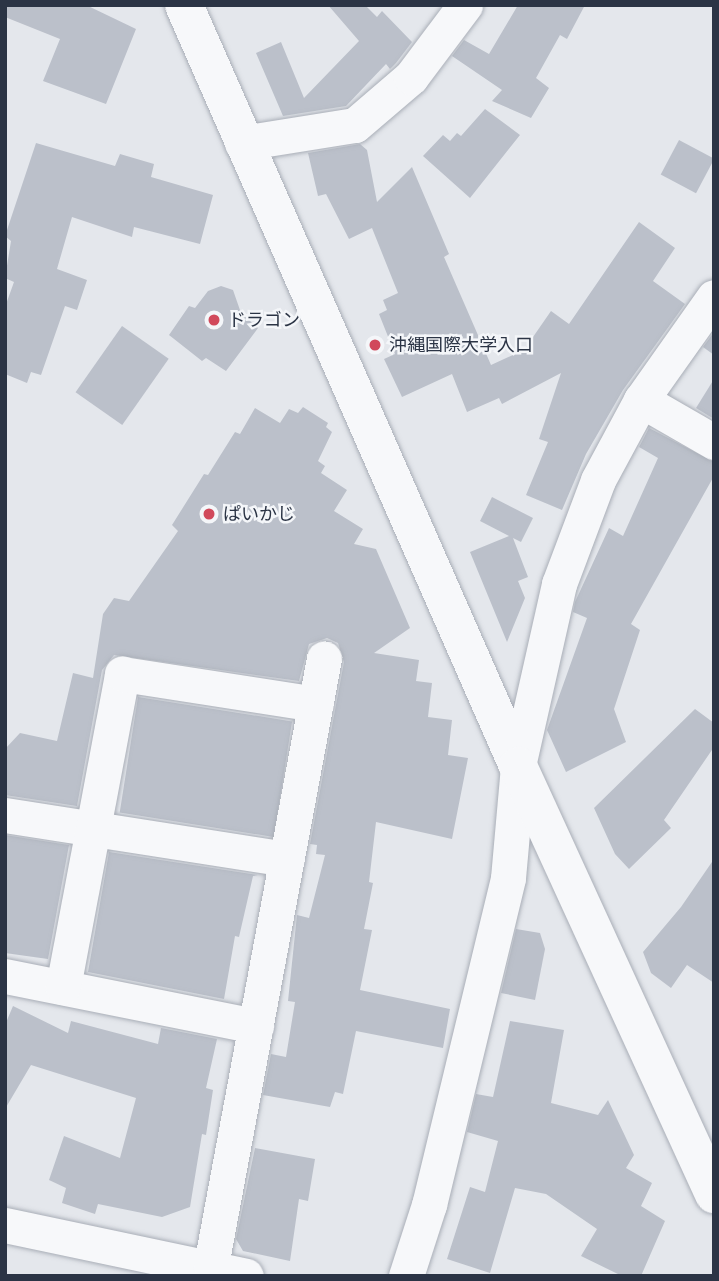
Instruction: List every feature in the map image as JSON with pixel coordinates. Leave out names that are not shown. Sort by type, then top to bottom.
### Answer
[{"type":"street","points":[[184,5],[242,143],[518,766],[714,1194]]},
{"type":"street","points":[[242,143],[355,125],[411,77],[465,5]]},
{"type":"street","points":[[406,1276],[429,1205],[508,878],[518,766],[559,584],[598,480],[641,400],[714,297]]},
{"type":"street","points":[[641,400],[714,442]]},
{"type":"street","points":[[211,1265],[324,658]]},
{"type":"street","points":[[63,987],[122,674],[316,704]]},
{"type":"street","points":[[5,815],[287,859]]},
{"type":"street","points":[[5,976],[256,1026]]},
{"type":"street","points":[[5,1225],[211,1265],[246,1276]]},
{"type":"building","points":[[5,5],[86,5],[136,29],[106,104],[43,81],[60,39],[5,17]]},
{"type":"building","points":[[328,5],[365,5],[377,17],[382,11],[412,42],[390,69],[386,64],[346,106],[283,116],[256,53],[281,42],[304,98],[359,41]]},
{"type":"building","points":[[518,5],[585,5],[567,39],[560,35],[536,78],[549,88],[531,118],[492,101],[502,90],[452,56],[464,40],[489,54]]},
{"type":"building","points":[[485,109],[520,135],[470,198],[423,156],[443,135],[450,141],[457,133],[461,136]]},
{"type":"building","points":[[679,140],[714,159],[696,193],[661,174]]},
{"type":"building","points":[[36,143],[115,166],[120,154],[154,164],[151,177],[213,195],[200,244],[134,227],[132,237],[72,217],[57,269],[87,280],[77,310],[65,306],[41,375],[31,372],[27,383],[5,374],[5,307],[14,282],[5,278],[11,241],[5,236]]},
{"type":"building","points":[[360,144],[367,150],[377,202],[412,167],[449,254],[444,257],[491,365],[524,350],[551,311],[569,324],[639,222],[675,248],[653,281],[685,304],[623,390],[586,454],[562,510],[526,495],[548,442],[539,439],[561,373],[502,404],[499,398],[467,412],[452,374],[402,397],[384,359],[395,354],[379,314],[387,310],[383,300],[398,293],[372,228],[349,239],[326,194],[318,196],[308,153]]},
{"type":"building","name":"ドラゴン","points":[[221,286],[233,290],[241,313],[258,328],[226,371],[206,358],[202,361],[169,335],[189,306],[195,308],[208,291]]},
{"type":"building","points":[[122,326],[169,359],[122,425],[76,392]]},
{"type":"building","points":[[714,332],[714,355],[703,347]]},
{"type":"building","points":[[714,379],[714,419],[696,408]]},
{"type":"building","points":[[303,407],[328,423],[326,427],[332,432],[318,461],[325,466],[321,473],[347,490],[334,511],[363,529],[354,544],[376,549],[410,628],[374,653],[419,660],[416,681],[432,683],[428,717],[452,720],[448,755],[468,758],[452,839],[376,822],[369,882],[373,883],[364,929],[372,930],[360,990],[450,1009],[443,1048],[356,1031],[343,1094],[335,1092],[330,1107],[263,1095],[271,1054],[286,1057],[295,1002],[288,1001],[297,915],[309,918],[325,855],[316,854],[317,845],[310,844],[344,662],[338,643],[327,638],[309,644],[299,681],[114,655],[102,670],[77,806],[5,795],[5,749],[20,733],[57,741],[73,673],[93,678],[103,614],[114,598],[129,601],[178,531],[172,525],[204,474],[208,475],[235,432],[240,434],[255,408],[280,423],[289,409],[298,413]]},
{"type":"building","points":[[649,428],[714,462],[714,476],[631,624],[640,630],[614,709],[626,742],[566,772],[547,730],[587,618],[573,612],[575,602],[609,528],[623,536],[658,458],[639,447]]},
{"type":"building","points":[[492,497],[533,518],[521,542],[513,538],[528,577],[518,581],[525,598],[507,642],[470,552],[509,536],[480,521]]},
{"type":"building","points":[[138,697],[292,721],[274,837],[120,813]]},
{"type":"building","points":[[695,709],[714,723],[714,747],[664,820],[671,828],[629,869],[615,854],[594,808]]},
{"type":"building","points":[[5,835],[69,845],[48,959],[5,953]]},
{"type":"building","points":[[109,852],[258,875],[253,876],[239,937],[235,936],[224,999],[88,972]]},
{"type":"building","points":[[714,859],[714,983],[687,965],[671,988],[651,973],[643,952],[681,907]]},
{"type":"building","points":[[516,929],[540,933],[545,949],[535,1000],[501,993]]},
{"type":"building","points":[[13,1006],[68,1033],[71,1021],[158,1044],[161,1028],[217,1039],[206,1088],[213,1090],[206,1135],[202,1134],[190,1207],[162,1217],[98,1204],[95,1214],[62,1203],[66,1188],[49,1180],[64,1136],[120,1158],[136,1098],[31,1065],[5,1109],[5,1025]]},
{"type":"building","points":[[510,1021],[564,1030],[551,1103],[598,1115],[608,1100],[634,1155],[626,1168],[652,1183],[641,1206],[665,1221],[641,1276],[622,1276],[581,1256],[597,1229],[546,1194],[515,1188],[490,1273],[447,1259],[470,1187],[485,1192],[498,1141],[467,1132],[476,1094],[493,1097]]},
{"type":"building","points":[[255,1148],[315,1159],[308,1201],[299,1199],[290,1261],[243,1251],[236,1239]]},
{"type":"place","name":"ドラゴン","points":[[214,320]]},
{"type":"place","name":"沖縄国際大学入口","points":[[375,345]]},
{"type":"place","name":"ぱいかじ","points":[[209,514]]}]
